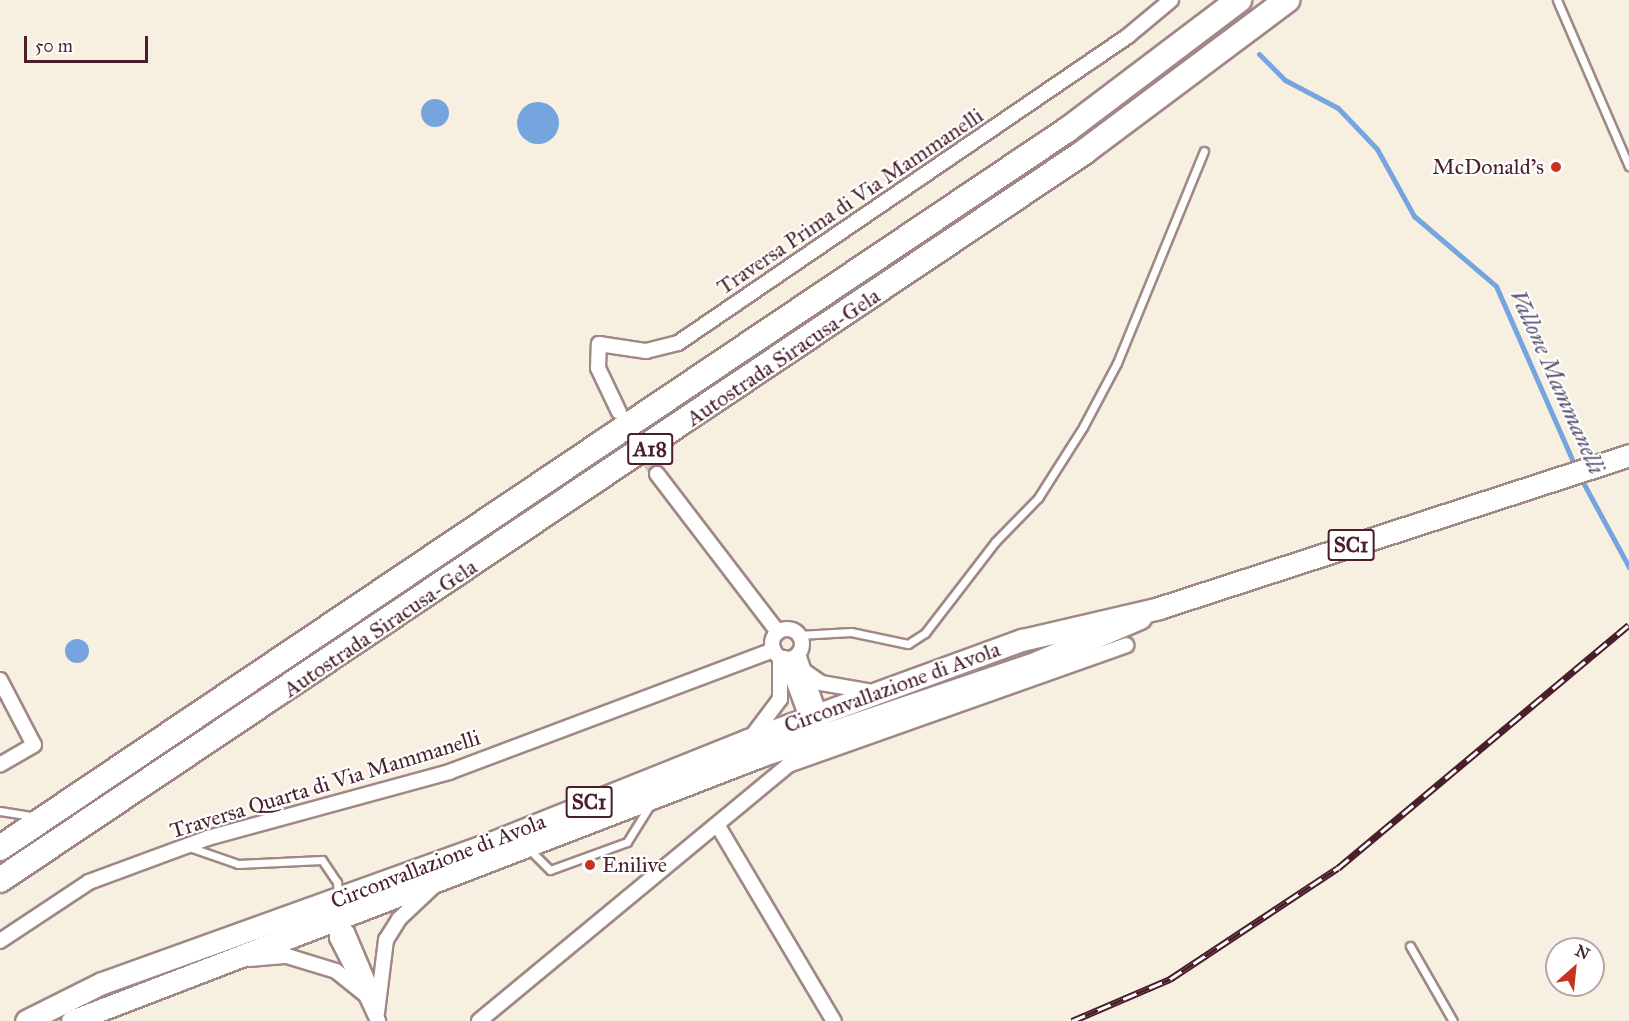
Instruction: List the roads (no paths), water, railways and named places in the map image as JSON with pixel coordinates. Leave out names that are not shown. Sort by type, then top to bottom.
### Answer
[{"type":"highway","name":"Autostrada Siracusa-Gela","points":[[0,848],[1058,136],[1239,0]]},
{"type":"highway","name":"Autostrada Siracusa-Gela","points":[[0,880],[1035,186],[1287,0]]},
{"type":"main road","points":[[1603,461],[1629,447]]},
{"type":"main road","points":[[1603,461],[1629,455]]},
{"type":"main road","name":"Circonvallazione di Avola","points":[[72,1021],[439,883],[656,796],[817,725],[876,692],[1032,637],[1159,608],[1603,461]]},
{"type":"main road","name":"Circonvallazione di Avola","points":[[26,1021],[102,983],[341,898],[748,740],[817,725],[1037,662],[1159,608]]},
{"type":"street","name":"Traversa Prima di Via Mammanelli","points":[[620,412],[598,368],[599,344],[646,351],[678,343],[1128,36],[1171,0]]},
{"type":"street","points":[[657,474],[778,632],[784,655],[817,725]]},
{"type":"street","points":[[748,740],[772,716],[780,699],[784,655],[799,635],[789,629],[778,632]]},
{"type":"street","points":[[479,1021],[718,826],[788,765],[808,755],[1126,645]]},
{"type":"street","points":[[784,655],[804,671],[834,689],[876,692]]},
{"type":"street","name":"Traversa Quarta di Via Mammanelli","points":[[0,941],[89,882],[187,846],[448,772],[784,655]]},
{"type":"street","points":[[804,671],[817,725]]},
{"type":"street","points":[[0,680],[34,745],[0,765]]},
{"type":"street","points":[[718,826],[834,1021]]},
{"type":"street","points":[[371,999],[389,934],[439,883]]},
{"type":"street","points":[[341,898],[337,938],[371,999],[378,1020]]},
{"type":"street","points":[[313,908],[337,922]]},
{"type":"street","points":[[230,960],[310,960],[354,982],[371,999]]},
{"type":"lane","points":[[1557,0],[1629,166]]},
{"type":"lane","points":[[799,635],[851,632],[908,644],[925,633],[995,542],[1038,498],[1083,427],[1121,352],[1204,151]]},
{"type":"lane","points":[[528,848],[550,870],[627,842],[656,796]]},
{"type":"lane","points":[[0,811],[45,819]]},
{"type":"lane","points":[[187,846],[238,864],[322,860],[337,882],[341,898]]},
{"type":"lane","points":[[1410,946],[1453,1021]]},
{"type":"water","points":[[435,99],[445,103],[449,113],[445,123],[435,127],[425,123],[421,113],[425,103]]},
{"type":"water","points":[[538,102],[546,103],[553,108],[558,115],[558,131],[553,138],[546,143],[538,144],[530,143],[523,138],[518,131],[517,123],[518,115],[523,108],[530,103]]},
{"type":"water","points":[[77,639],[82,640],[88,646],[88,656],[82,662],[77,663],[72,662],[66,656],[65,651],[66,646],[72,640]]},
{"type":"waterway","name":"Vallone Mammanelli","points":[[1259,54],[1285,80],[1338,108],[1377,149],[1414,216],[1496,286],[1575,466]]},
{"type":"waterway","name":"Vallone Mammanelli","points":[[1579,475],[1629,567]]},
{"type":"tunnel","points":[[625,422],[657,474]]},
{"type":"railway","points":[[1072,1021],[1170,979],[1338,868],[1629,625]]},
{"type":"place","name":"McDonald's","points":[[1556,167]]},
{"type":"place","name":"Enilive","points":[[590,865]]}]
